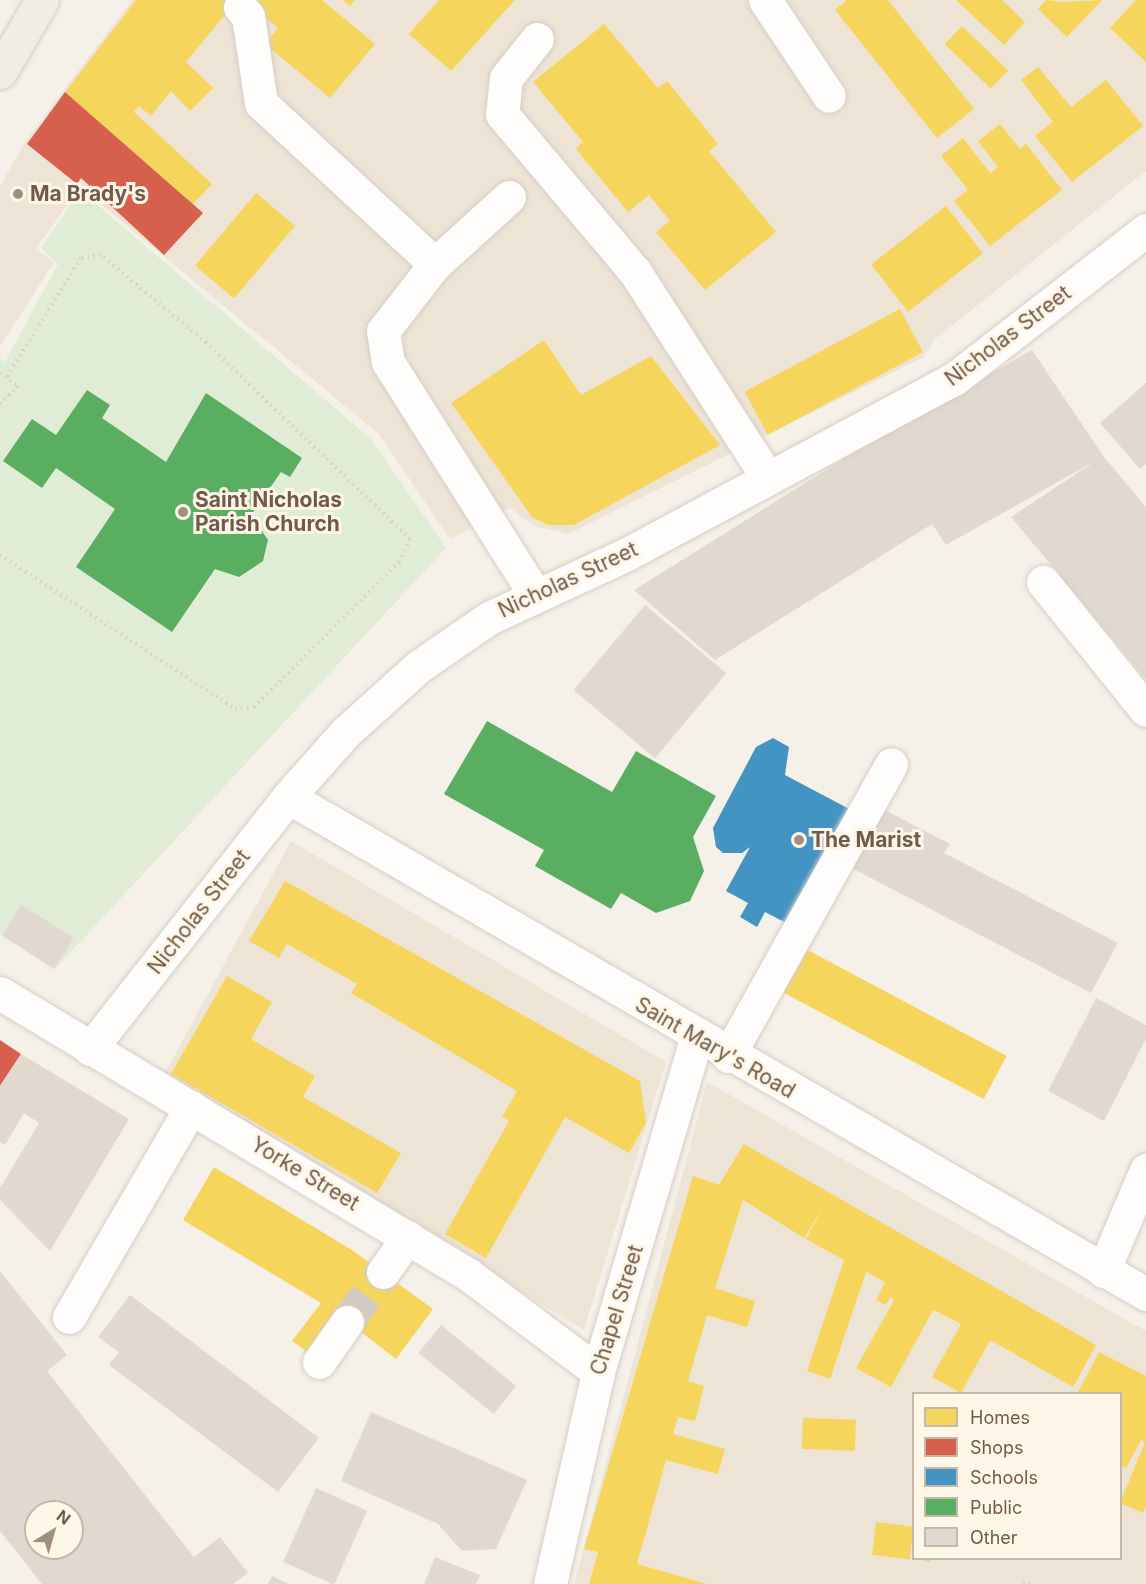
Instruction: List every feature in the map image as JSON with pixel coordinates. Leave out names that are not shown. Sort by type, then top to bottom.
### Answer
[{"type":"main road","points":[[0,72],[42,0]]},
{"type":"street","points":[[765,0],[829,96]]},
{"type":"street","points":[[240,7],[248,16],[261,103],[435,264]]},
{"type":"street","points":[[537,39],[506,78],[502,114],[634,272],[768,478]]},
{"type":"street","points":[[509,197],[435,264],[383,331],[388,362],[536,596]]},
{"type":"street","name":"Nicholas Street","points":[[90,1048],[288,797],[346,732],[418,667],[489,618],[768,478],[954,380],[1146,230]]},
{"type":"street","points":[[1043,582],[1146,710]]},
{"type":"street","points":[[728,1056],[891,764]]},
{"type":"street","name":"Saint Mary's Road","points":[[288,797],[696,1038],[1146,1294]]},
{"type":"street","name":"Yorke Street","points":[[0,993],[408,1237],[478,1282],[598,1372]]},
{"type":"street","name":"Chapel Street","points":[[550,1584],[598,1372],[696,1038]]},
{"type":"street","points":[[69,1317],[191,1107]]},
{"type":"street","points":[[1103,1271],[1146,1170]]},
{"type":"street","points":[[383,1272],[408,1237]]},
{"type":"street","points":[[319,1362],[348,1322]]},
{"type":"path","points":[[0,555],[235,710],[254,707],[399,562],[410,539],[206,343],[101,255],[81,258],[6,378]]},
{"type":"path","points":[[0,373],[18,386],[0,404]]},
{"type":"path","points":[[1023,1584],[1034,1584]]},
{"type":"shaded area","points":[[132,0],[1146,0],[1146,171],[935,339],[924,357],[568,534],[533,526],[510,508],[450,539],[379,434],[80,187],[36,249],[54,262],[0,347],[0,186],[27,139]]},
{"type":"shaded area","points":[[291,841],[666,1062],[584,1330],[165,1073]]},
{"type":"shaded area","points":[[707,1082],[1146,1331],[1146,1584],[574,1584]]},
{"type":"green space","points":[[80,190],[371,439],[446,548],[54,970],[0,934],[0,359],[5,362],[58,264],[41,248]]},
{"type":"building: Homes","points":[[136,0],[237,0],[186,62],[213,88],[190,111],[171,91],[151,116],[139,106],[134,112],[212,184],[193,204],[65,92]]},
{"type":"building: Homes","points":[[244,0],[322,0],[375,44],[330,98],[265,44],[278,28]]},
{"type":"building: Homes","points":[[343,0],[355,0],[350,6]]},
{"type":"building: Homes","points":[[439,0],[515,0],[451,71],[409,34]]},
{"type":"building: Homes","points":[[847,0],[888,0],[974,109],[937,138],[835,10]]},
{"type":"building: Homes","points":[[956,0],[1002,0],[1025,22],[1004,45]]},
{"type":"building: Homes","points":[[1046,0],[1063,2],[1102,0],[1067,37],[1038,9]]},
{"type":"building: Homes","points":[[1136,0],[1146,0],[1146,62],[1110,28]]},
{"type":"building: Homes","points":[[604,24],[658,88],[667,81],[718,144],[709,151],[776,232],[705,290],[656,232],[670,221],[649,195],[628,212],[576,149],[583,142],[533,82]]},
{"type":"building: Homes","points":[[962,26],[1008,70],[991,88],[945,44]]},
{"type":"building: Homes","points":[[1038,67],[1071,107],[1106,80],[1143,126],[1072,182],[1035,136],[1053,122],[1021,80]]},
{"type":"building: Homes","points":[[1000,124],[1020,149],[1026,144],[1062,190],[990,246],[954,201],[968,190],[941,156],[963,138],[990,173],[998,167],[978,141]]},
{"type":"building: Homes","points":[[256,193],[295,226],[234,299],[195,266]]},
{"type":"building: Homes","points":[[946,206],[983,253],[908,312],[871,264]]},
{"type":"building: Homes","points":[[900,309],[923,352],[768,435],[745,392]]},
{"type":"building: Homes","points":[[544,340],[581,395],[651,356],[720,445],[574,525],[548,525],[532,517],[451,403]]},
{"type":"building: Homes","points":[[285,881],[640,1081],[646,1123],[629,1153],[565,1117],[486,1258],[445,1234],[509,1121],[502,1117],[517,1091],[351,993],[357,984],[287,944],[279,958],[249,941]]},
{"type":"building: Homes","points":[[800,946],[1007,1056],[984,1099],[777,989]]},
{"type":"building: Homes","points":[[227,976],[272,1002],[251,1039],[315,1076],[303,1097],[401,1153],[377,1193],[171,1074]]},
{"type":"building: Homes","points":[[744,1144],[1096,1345],[1073,1387],[990,1340],[962,1392],[959,1392],[932,1377],[961,1324],[933,1310],[891,1387],[856,1368],[894,1300],[890,1297],[886,1305],[876,1300],[885,1282],[866,1272],[830,1379],[807,1371],[844,1260],[806,1239],[823,1207],[804,1238],[743,1200],[715,1288],[755,1301],[747,1327],[707,1315],[688,1381],[704,1386],[695,1421],[678,1417],[673,1434],[725,1449],[718,1474],[666,1460],[637,1564],[707,1584],[589,1584],[598,1552],[584,1549],[693,1176],[719,1185]]},
{"type":"building: Homes","points":[[214,1167],[352,1250],[433,1309],[396,1359],[343,1318],[314,1357],[292,1341],[321,1303],[183,1220]]},
{"type":"building: Homes","points":[[1099,1352],[1146,1376],[1146,1506],[1143,1513],[1122,1504],[1122,1498],[1145,1442],[1141,1440],[1126,1468],[1122,1466],[1122,1392],[1078,1392]]},
{"type":"building: Homes","points":[[803,1418],[856,1420],[855,1451],[802,1449]]},
{"type":"building: Homes","points":[[876,1522],[912,1526],[910,1559],[872,1555]]},
{"type":"building: Shops","points":[[65,92],[203,213],[164,255],[81,178],[77,184],[27,144]]},
{"type":"building: Shops","points":[[0,1040],[21,1054],[0,1086]]},
{"type":"building: Schools","points":[[773,738],[789,747],[785,775],[853,811],[792,926],[765,912],[757,927],[740,917],[748,903],[726,891],[750,847],[742,853],[723,853],[716,847],[713,828],[756,747]]},
{"type":"building: Public","name":"Saint Nicholas Parish Church","points":[[87,390],[110,405],[102,418],[166,462],[206,393],[302,458],[290,477],[281,472],[251,515],[268,540],[263,561],[239,577],[215,569],[172,632],[76,567],[115,509],[56,468],[42,488],[3,461],[32,419],[56,435]]},
{"type":"building: Public","points":[[487,721],[612,792],[636,751],[716,796],[693,837],[704,871],[690,901],[656,913],[621,893],[611,909],[535,866],[544,850],[444,794]]},
{"type":"building: Other","points":[[1032,350],[1104,457],[1146,507],[1146,679],[1011,517],[1097,460],[946,545],[932,524],[715,660],[634,590],[874,440]]},
{"type":"building: Other","points":[[1146,383],[1146,464],[1140,469],[1100,423]]},
{"type":"building: Other","points":[[645,605],[726,673],[655,758],[574,690]]},
{"type":"building: Other","points":[[877,806],[950,844],[944,853],[1118,943],[1091,993],[846,865]]},
{"type":"building: Other","points":[[21,905],[74,938],[55,968],[2,936]]},
{"type":"building: Other","points":[[1096,998],[1146,1025],[1146,1039],[1104,1121],[1048,1091]]},
{"type":"building: Other","points":[[21,1054],[129,1119],[50,1251],[0,1200],[0,1188],[39,1123],[24,1113],[5,1145],[0,1142],[0,1086]]},
{"type":"building: Other","points":[[0,1271],[67,1355],[47,1371],[194,1557],[220,1537],[248,1573],[233,1584],[42,1584],[0,1531]]},
{"type":"building: Other","points":[[130,1295],[319,1438],[278,1492],[109,1365],[119,1352],[98,1337]]},
{"type":"building: Other","points":[[441,1325],[516,1386],[494,1414],[418,1353]]},
{"type":"building: Other","points":[[371,1412],[527,1480],[496,1549],[462,1551],[438,1524],[341,1481]]},
{"type":"building: Other","points":[[316,1488],[367,1511],[335,1584],[283,1562]]},
{"type":"building: Other","points":[[435,1557],[480,1575],[476,1584],[424,1584]]},
{"type":"building: Other","points":[[272,1576],[289,1584],[268,1584]]},
{"type":"tunnel","points":[[347,1322],[383,1272]]},
{"type":"place","name":"Ma Brady's","points":[[18,194]]},
{"type":"place","name":"Saint Nicholas Parish Church","points":[[183,512]]},
{"type":"place","name":"The Marist","points":[[799,840]]}]
